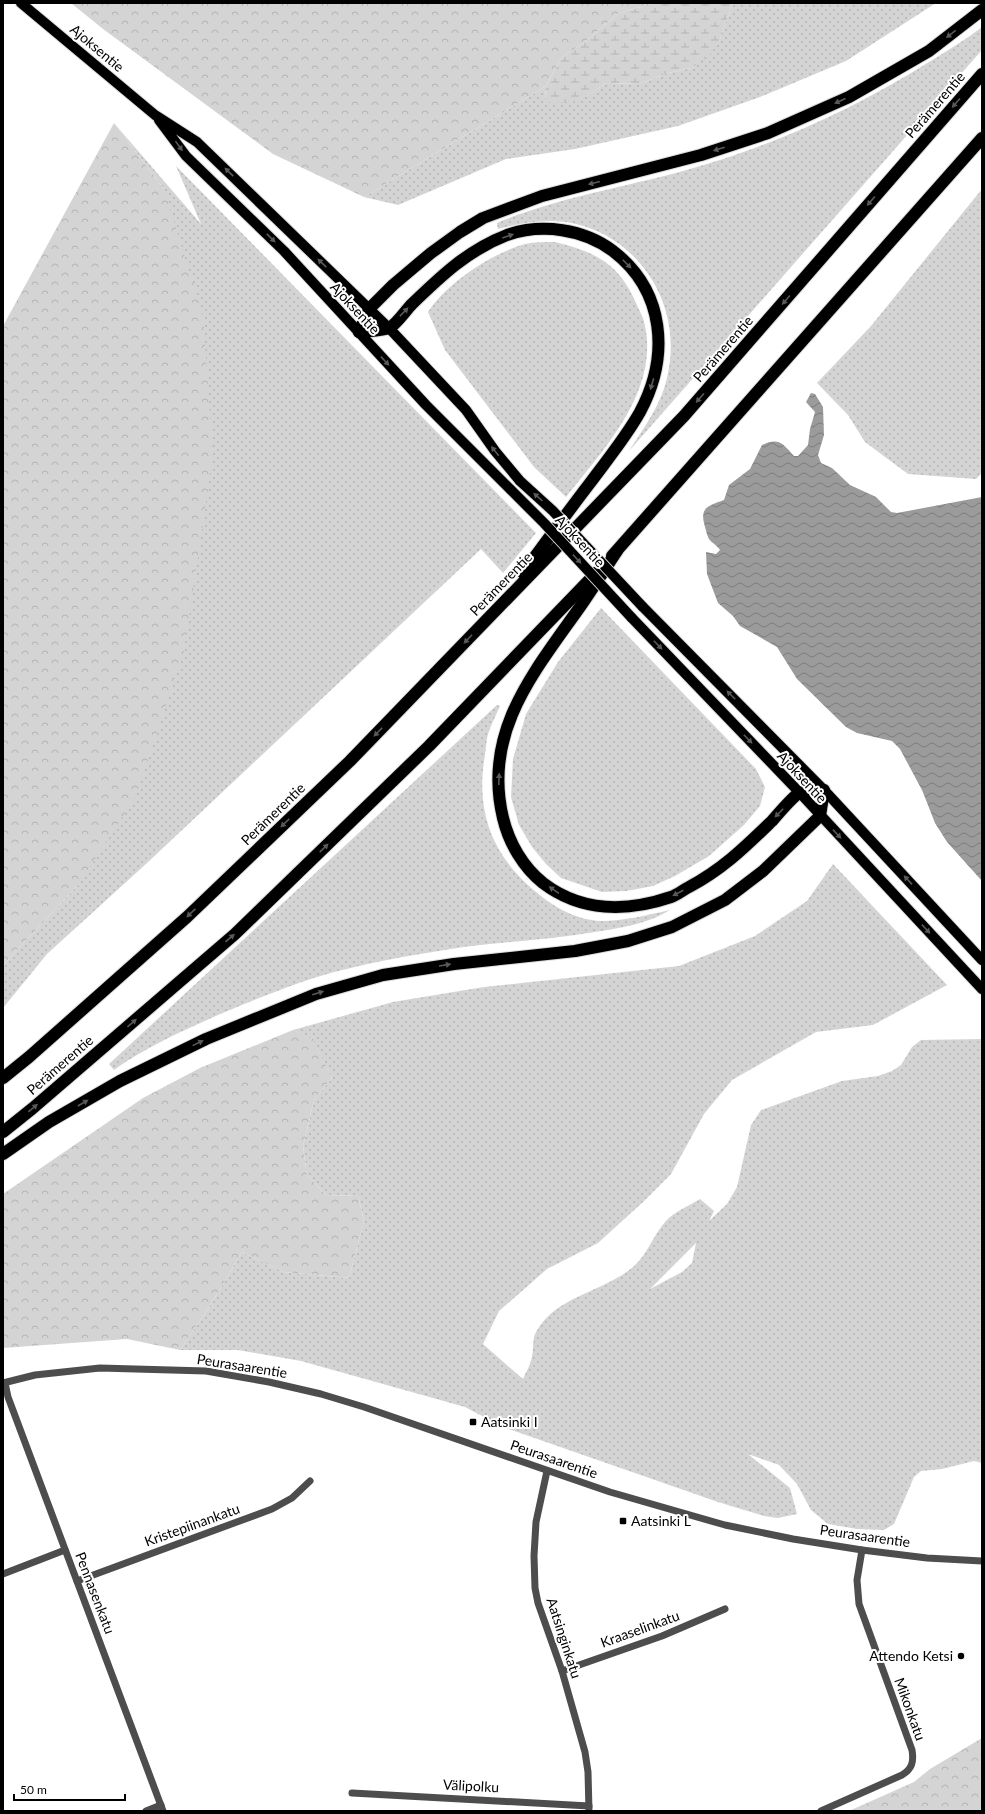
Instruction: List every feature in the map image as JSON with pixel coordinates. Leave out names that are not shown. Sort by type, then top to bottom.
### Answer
[{"type":"highway","points":[[359,332],[369,308],[393,285],[431,253],[460,232],[483,218],[542,196],[701,155],[768,133],[849,97],[916,59],[929,51],[982,10]]},
{"type":"highway","name":"Perämerentie","points":[[3,1078],[187,917],[350,761],[684,416],[982,74]]},
{"type":"highway","name":"Perämerentie","points":[[3,1132],[33,1108],[235,934],[429,746],[617,551],[982,138]]},
{"type":"highway","points":[[359,332],[389,328],[412,304],[462,258],[483,246],[508,235],[532,230],[546,229],[574,233],[596,240],[632,268],[643,283],[654,306],[659,333],[658,362],[649,392],[641,410],[632,426],[495,611]]},
{"type":"highway","points":[[3,1154],[49,1122],[120,1081],[206,1039],[316,994],[383,976],[454,964],[575,951],[628,941],[672,927],[725,900],[763,871],[820,816],[824,790],[800,793],[736,856],[711,875],[672,896],[631,907],[592,906],[573,901],[557,893],[529,871],[506,832],[500,807],[498,781],[501,755],[507,729],[515,704],[530,678],[583,604],[617,551]]},
{"type":"main road","name":"Ajoksentie","points":[[21,3],[156,115],[197,142],[369,308],[466,410],[495,451],[520,481],[553,511],[642,606],[824,790],[982,960]]},
{"type":"main road","name":"Ajoksentie","points":[[156,115],[186,156],[284,251],[441,421],[544,522],[631,617],[800,793],[982,989]]},
{"type":"street","name":"Peurasaarentie","points":[[4,1383],[35,1375],[100,1368],[206,1371],[321,1394],[364,1406],[610,1492],[725,1525],[793,1540],[862,1550],[927,1558],[982,1561]]},
{"type":"street","name":"Pennasenkatu","points":[[4,1383],[162,1808]]},
{"type":"street","name":"Aatsinginkatu","points":[[547,1471],[536,1522],[534,1573],[538,1603],[562,1671],[585,1752],[588,1772],[589,1808]]},
{"type":"street","name":"Kristepiinankatu","points":[[77,1581],[272,1509],[292,1498],[310,1481]]},
{"type":"street","points":[[3,1574],[65,1550]]},
{"type":"street","name":"Mikonkatu","points":[[821,1811],[902,1775],[910,1769],[913,1762],[912,1750],[859,1604],[857,1580],[862,1550]]},
{"type":"street","name":"Kraaselinkatu","points":[[562,1671],[662,1636],[725,1609]]},
{"type":"street","name":"Välipolku","points":[[352,1793],[589,1808]]},
{"type":"street","points":[[146,1811],[162,1808]]},
{"type":"green space","points":[[71,3],[654,3],[619,13],[586,41],[561,58],[546,86],[364,197],[273,154],[103,29]]},
{"type":"green space","points":[[654,3],[733,3],[719,42],[708,57],[691,68],[668,73],[639,84],[606,83],[586,97],[571,102],[551,103],[545,98],[546,86],[561,58],[586,41],[619,13]]},
{"type":"green space","points":[[733,3],[936,3],[846,61],[760,97],[678,126],[575,149],[506,159],[398,205],[364,197],[546,86],[545,98],[586,97],[606,83],[639,84],[668,73],[691,68],[719,42]]},
{"type":"green space","points":[[982,27],[982,50],[629,451],[658,404],[666,384],[668,373],[671,348],[669,324],[662,301],[652,280],[638,261],[620,245],[599,232],[576,224],[556,221],[517,224],[498,229],[497,223],[519,214],[565,200],[683,171],[748,151],[779,139],[810,126],[870,96],[942,54]]},
{"type":"green space","points":[[114,123],[201,224],[176,166],[536,533],[503,573],[481,549],[147,863],[47,954],[3,1008],[3,965],[79,884],[164,189]]},
{"type":"green space","points":[[114,123],[164,189],[203,316],[213,455],[184,651],[136,796],[79,884],[3,965],[3,326]]},
{"type":"green space","points":[[982,189],[982,473],[976,479],[908,474],[865,442],[848,415],[817,383],[871,326]]},
{"type":"green space","points":[[536,242],[555,242],[594,255],[604,261],[622,278],[644,320],[647,350],[644,374],[636,397],[625,419],[596,460],[566,497],[534,467],[445,350],[428,312],[436,301],[458,280],[471,270],[499,254],[525,244]]},
{"type":"green space","points":[[601,608],[756,769],[765,787],[760,806],[744,825],[709,856],[675,876],[653,886],[626,891],[602,892],[561,878],[546,864],[532,847],[519,825],[511,797],[513,759],[526,714],[558,662]]},
{"type":"green space","points":[[497,705],[500,706],[487,739],[483,775],[483,795],[485,813],[490,831],[498,848],[508,863],[521,878],[543,898],[566,912],[583,918],[601,921],[618,920],[670,910],[653,919],[614,929],[577,935],[434,952],[366,964],[333,972],[255,1000],[191,1027],[151,1047],[114,1070],[109,1064]]},
{"type":"green space","points":[[833,864],[947,985],[873,1025],[816,1032],[732,1080],[704,1114],[671,1174],[598,1243],[547,1269],[499,1311],[483,1344],[523,1379],[530,1365],[536,1332],[545,1320],[556,1310],[581,1295],[621,1276],[633,1267],[642,1257],[668,1218],[677,1212],[700,1199],[714,1211],[709,1221],[727,1204],[737,1187],[751,1125],[761,1110],[842,1081],[878,1076],[892,1071],[901,1065],[912,1047],[921,1040],[982,1039],[982,1463],[974,1461],[942,1469],[921,1471],[914,1477],[894,1524],[884,1530],[857,1529],[828,1524],[811,1510],[797,1484],[779,1465],[748,1454],[790,1488],[797,1514],[778,1518],[764,1516],[718,1502],[503,1427],[465,1407],[301,1361],[238,1350],[180,1350],[208,1309],[242,1252],[284,1272],[349,1278],[364,1221],[358,1196],[326,1195],[307,1175],[303,1146],[314,1100],[332,1078],[313,1040],[293,1030],[393,1002],[484,987],[679,966],[755,936],[807,901]],"holes":[[[696,1243],[692,1263],[682,1272],[650,1289]]]},
{"type":"green space","points":[[293,1030],[313,1039],[332,1078],[314,1100],[303,1146],[307,1175],[326,1195],[358,1196],[364,1221],[349,1278],[284,1272],[242,1252],[208,1309],[180,1350],[127,1339],[3,1348],[3,1194],[143,1098],[200,1068]]},
{"type":"green space","points":[[982,1738],[982,1809],[978,1811],[849,1811],[914,1782],[930,1769]]},
{"type":"water","points":[[811,393],[815,394],[823,407],[824,435],[818,455],[821,463],[832,468],[850,485],[876,497],[891,512],[897,513],[982,497],[982,881],[947,842],[935,823],[922,790],[900,749],[892,741],[857,733],[846,727],[797,679],[777,647],[740,626],[733,616],[718,603],[707,574],[706,552],[716,554],[720,550],[709,539],[703,520],[704,511],[709,506],[724,500],[729,485],[750,469],[762,445],[777,442],[784,445],[794,456],[798,456],[808,445],[810,429],[815,412],[806,402]]},
{"type":"place","name":"Aatsinki I","points":[[473,1422]]},
{"type":"place","name":"Aatsinki L","points":[[623,1521]]},
{"type":"place","name":"Attendo Ketsi","points":[[961,1656]]}]
